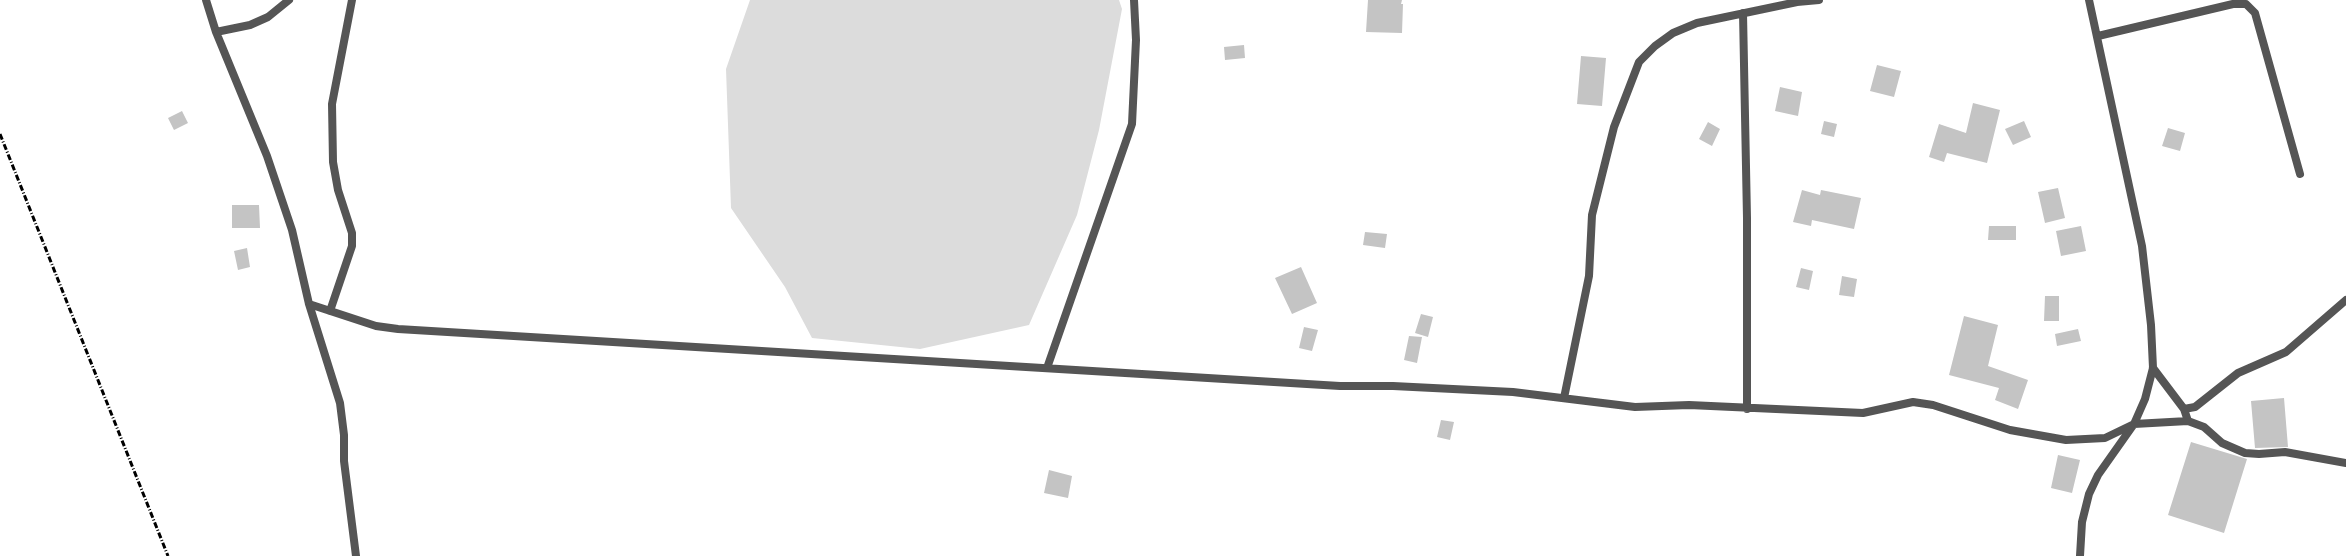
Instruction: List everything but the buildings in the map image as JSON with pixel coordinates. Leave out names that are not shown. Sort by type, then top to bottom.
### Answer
[{"type":"street","points":[[206,0],[216,32],[274,178],[292,230],[309,304],[340,403],[344,435],[344,461],[356,556]]},
{"type":"street","points":[[216,32],[250,25],[268,17],[289,0]]},
{"type":"street","points":[[330,311],[352,246],[352,233],[338,190],[333,162],[332,104],[352,0]]},
{"type":"street","points":[[1047,368],[1132,124],[1136,40],[1134,0]]},
{"type":"street","points":[[1564,398],[1589,276],[1592,215],[1614,127],[1639,62],[1655,46],[1673,33],[1698,23],[1797,2],[1819,0]]},
{"type":"street","points":[[2080,556],[2082,522],[2089,494],[2098,475],[2134,424],[2145,399],[2153,368],[2142,246],[2129,193],[2098,36],[2089,0]]},
{"type":"street","points":[[2098,36],[2233,4],[2246,4],[2255,13],[2300,174]]},
{"type":"street","points":[[1743,13],[1747,218],[1746,409]]},
{"type":"street","points":[[2184,409],[2194,407],[2238,373],[2286,352],[2346,300]]},
{"type":"street","points":[[309,304],[376,326],[398,329],[1340,386],[1513,392],[1635,407],[1689,405],[1746,409],[1863,413],[1913,402],[1933,405],[2010,430],[2066,440],[2105,438],[2134,424],[2188,421],[2204,428],[2222,443],[2245,453],[2258,454],[2285,452],[2346,463]]},
{"type":"street","points":[[2153,368],[2184,409],[2188,421]]},
{"type":"shaded area","points":[[750,0],[1119,0],[1122,9],[1099,130],[1077,215],[1029,325],[920,349],[812,338],[785,287],[731,208],[726,69]]},
{"type":"railway","points":[[0,134],[168,556]]}]
